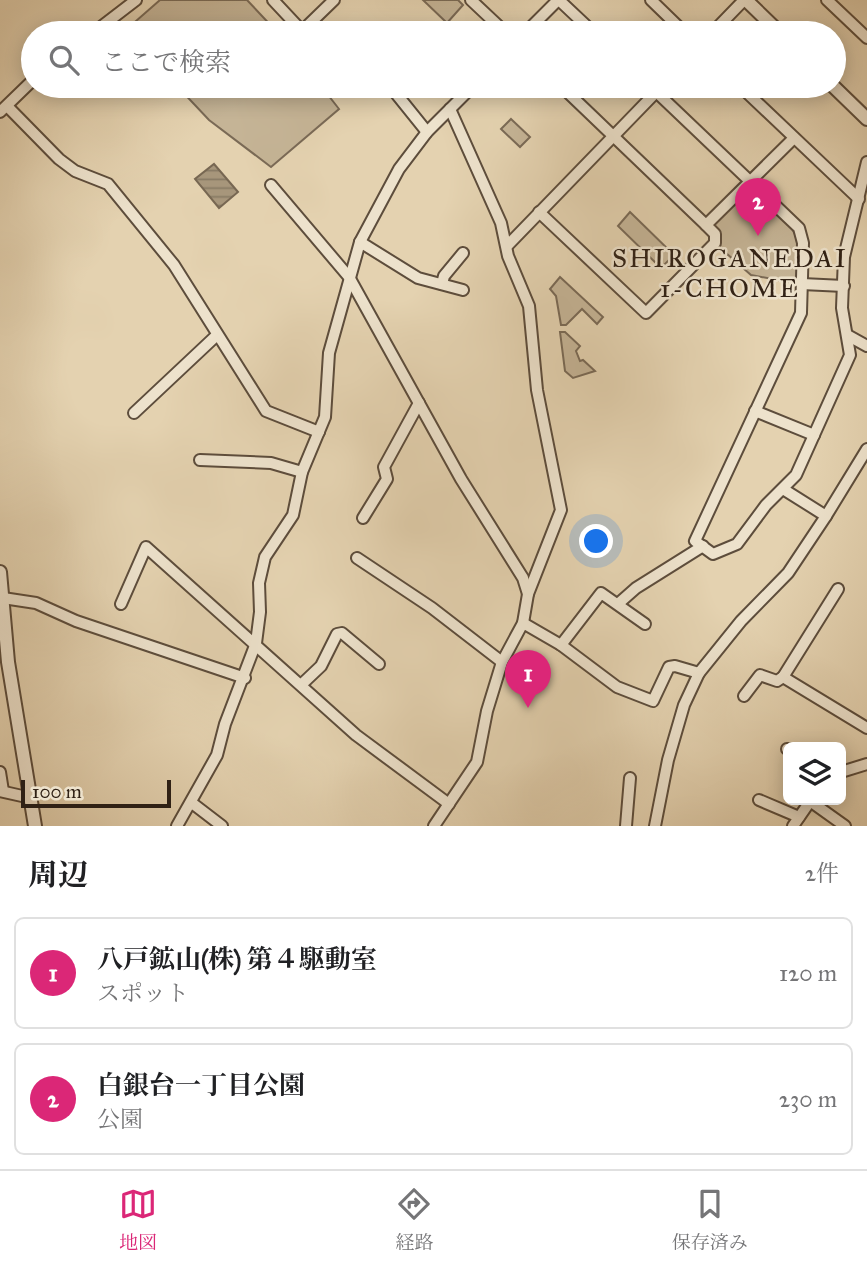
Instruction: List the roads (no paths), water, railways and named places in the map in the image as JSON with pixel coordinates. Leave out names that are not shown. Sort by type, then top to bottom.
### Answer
[{"type":"street","points":[[109,21],[136,0]]},
{"type":"street","points":[[273,0],[293,21]]},
{"type":"street","points":[[312,21],[334,0]]},
{"type":"street","points":[[471,0],[493,21]]},
{"type":"street","points":[[537,21],[559,0],[581,21]]},
{"type":"street","points":[[651,0],[673,21]]},
{"type":"street","points":[[724,21],[745,0],[767,21]]},
{"type":"street","points":[[827,0],[867,38]]},
{"type":"street","points":[[21,92],[4,109],[58,159],[75,171],[108,184],[174,265],[266,411],[319,432]]},
{"type":"street","points":[[400,98],[427,132]]},
{"type":"street","points":[[177,826],[217,755],[225,724],[246,677],[256,643],[265,557],[293,514],[302,472],[325,417],[329,353],[360,242],[399,169],[427,132],[461,98]]},
{"type":"street","points":[[539,212],[646,313],[715,243],[715,234],[574,98]]},
{"type":"street","points":[[508,245],[647,98]]},
{"type":"street","points":[[666,98],[799,228],[803,243],[801,313],[695,541],[713,554],[737,544],[766,505],[796,475],[850,355],[842,308],[845,257],[867,162]]},
{"type":"street","points":[[752,98],[859,199]]},
{"type":"street","points":[[845,98],[867,119]]},
{"type":"street","points":[[434,826],[477,762],[487,710],[502,662],[523,623],[528,594],[561,510],[537,390],[529,306],[508,256],[508,245],[450,109]]},
{"type":"street","points":[[706,225],[794,138]]},
{"type":"street","points":[[271,185],[349,277],[461,479],[523,578],[528,594]]},
{"type":"street","points":[[360,242],[418,278],[463,290]]},
{"type":"street","points":[[442,284],[444,276],[463,253]]},
{"type":"street","points":[[802,284],[844,286]]},
{"type":"street","points":[[134,413],[217,335]]},
{"type":"street","points":[[847,335],[867,346]]},
{"type":"street","points":[[363,518],[387,479],[384,467],[419,404]]},
{"type":"street","points":[[755,411],[814,435]]},
{"type":"street","points":[[655,826],[668,760],[684,705],[699,673],[741,621],[788,573],[867,449]]},
{"type":"street","points":[[200,460],[271,463],[302,472]]},
{"type":"street","points":[[783,489],[826,516]]},
{"type":"street","points":[[619,603],[636,587],[703,546]]},
{"type":"street","points":[[121,604],[146,547],[356,735],[449,804]]},
{"type":"street","points":[[357,558],[432,608],[502,662]]},
{"type":"street","points":[[0,572],[8,662],[35,826]]},
{"type":"street","points":[[744,696],[760,675],[777,681],[783,677],[838,589]]},
{"type":"street","points":[[561,645],[597,595],[606,594],[645,624]]},
{"type":"street","points":[[3,598],[36,603],[76,621],[246,677]]},
{"type":"street","points":[[523,623],[561,645],[617,687],[653,701],[669,667],[675,666],[699,673]]},
{"type":"street","points":[[302,684],[321,666],[337,634],[342,633],[379,664]]},
{"type":"street","points":[[783,677],[865,722]]},
{"type":"street","points":[[846,770],[867,764]]},
{"type":"street","points":[[0,772],[2,791],[31,798]]},
{"type":"street","points":[[626,826],[630,778]]},
{"type":"street","points":[[759,800],[796,821],[807,805]]},
{"type":"street","points":[[192,803],[222,826]]},
{"type":"street","points":[[816,805],[845,826]]},
{"type":"place","name":"白銀台一丁目公園","points":[[758,236]]},
{"type":"place","name":"八戸鉱山(株) 第４駆動室","points":[[528,708]]},
{"type":"district","name":"SHIROGANEDAI 1-CHOME","points":[[730,273]]}]
